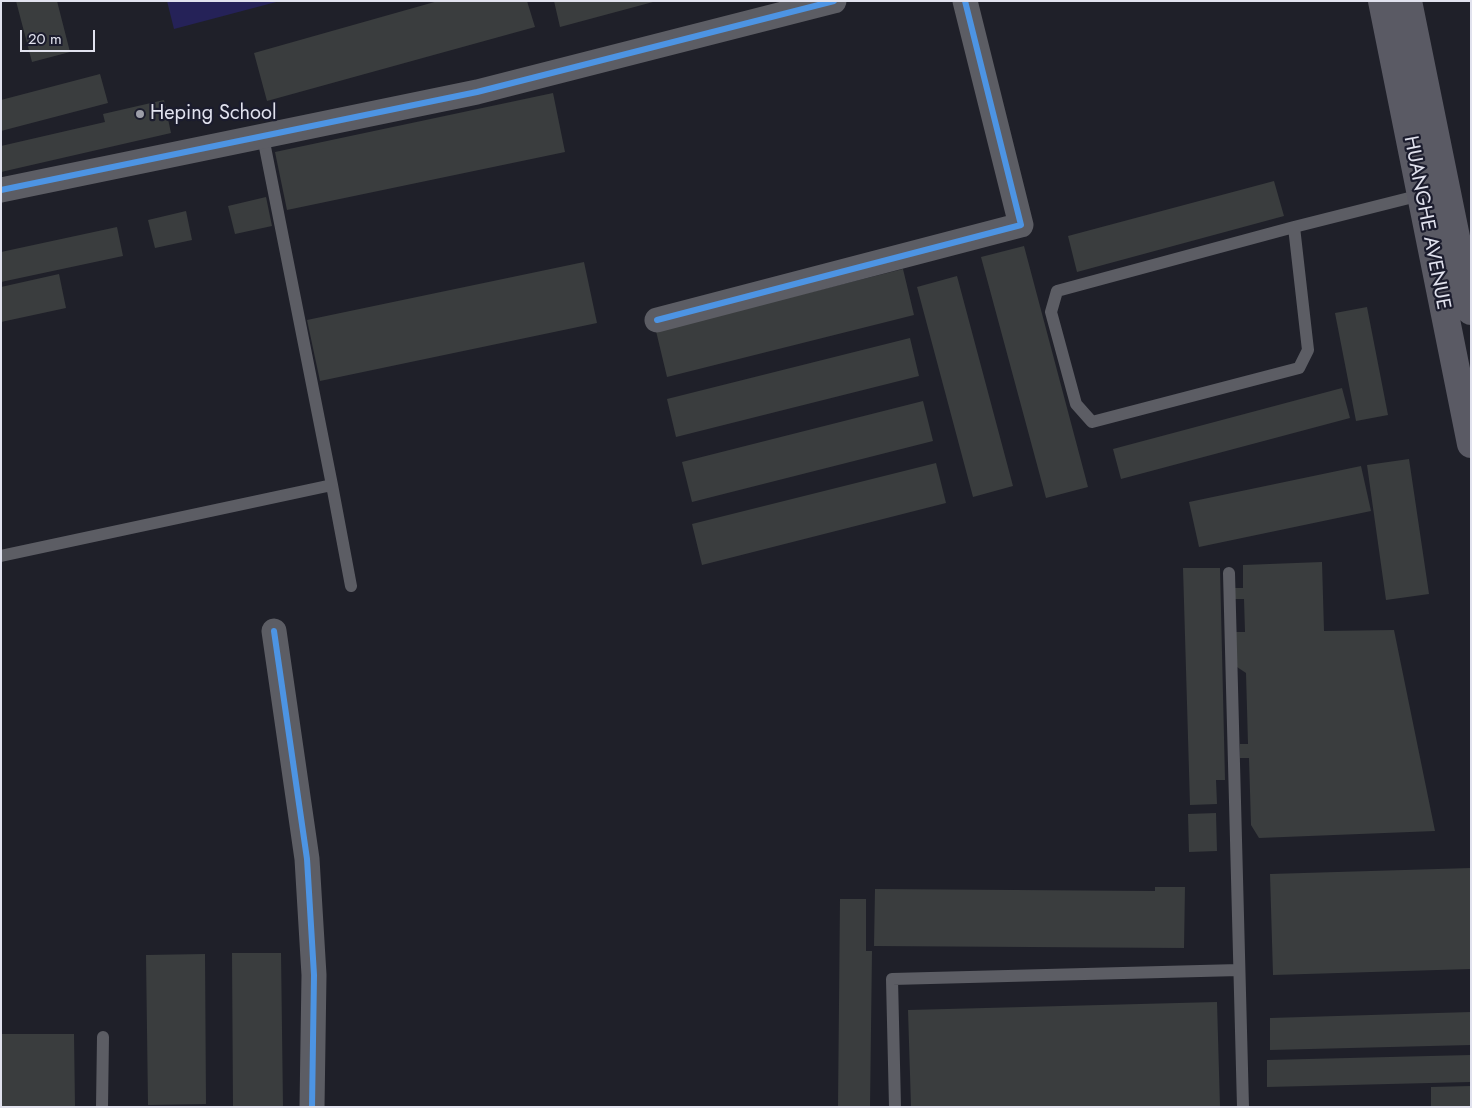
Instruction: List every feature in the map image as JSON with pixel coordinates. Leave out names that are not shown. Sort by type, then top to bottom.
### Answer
[{"type":"main road","name":"HUANGHE AVENUE","points":[[1382,1],[1471,444]]},
{"type":"main road","name":"HUANGHE AVENUE","points":[[1408,1],[1471,311]]},
{"type":"street","points":[[1,190],[477,92],[834,1]]},
{"type":"street","points":[[658,320],[1021,226],[965,1]]},
{"type":"street","points":[[274,631],[307,859],[314,975],[312,1107]]},
{"type":"lane","points":[[263,137],[351,586]]},
{"type":"lane","points":[[1294,227],[1308,350],[1299,368],[1092,422],[1076,404],[1051,312],[1057,291],[1294,227],[1421,195]]},
{"type":"lane","points":[[1,556],[332,486]]},
{"type":"lane","points":[[1229,573],[1243,1107]]},
{"type":"lane","points":[[895,1107],[892,979],[1239,970]]},
{"type":"lane","points":[[102,1107],[103,1037]]},
{"type":"shaded area","points":[[167,1],[280,1],[174,29]]},
{"type":"building","points":[[16,1],[57,1],[70,52],[32,62]]},
{"type":"building","points":[[438,1],[527,1],[535,27],[267,101],[254,53]]},
{"type":"building","points":[[554,1],[653,1],[653,2],[560,27]]},
{"type":"building","points":[[100,74],[108,103],[1,131],[1,100]]},
{"type":"building","points":[[553,93],[565,152],[287,210],[275,152]]},
{"type":"building","points":[[164,100],[171,133],[1,172],[1,146],[105,122],[103,114]]},
{"type":"building","points":[[1274,181],[1284,216],[1077,272],[1068,236]]},
{"type":"building","points":[[266,197],[272,226],[235,234],[228,206]]},
{"type":"building","points":[[186,211],[192,240],[155,248],[148,220]]},
{"type":"building","points":[[117,227],[123,256],[1,282],[1,252]]},
{"type":"building","points":[[1024,246],[1088,487],[1046,498],[981,257]]},
{"type":"building","points":[[584,262],[597,323],[320,381],[307,320]]},
{"type":"building","points":[[903,269],[914,315],[667,377],[656,331]]},
{"type":"building","points":[[59,274],[66,308],[1,322],[1,287]]},
{"type":"building","points":[[957,276],[1013,486],[973,497],[917,287]]},
{"type":"building","points":[[1367,307],[1388,415],[1356,421],[1335,313]]},
{"type":"building","points":[[910,338],[919,376],[676,437],[667,399]]},
{"type":"building","points":[[1342,388],[1350,418],[1121,479],[1113,449]]},
{"type":"building","points":[[923,401],[933,441],[692,502],[682,462]]},
{"type":"building","points":[[1409,459],[1429,594],[1386,600],[1367,465]]},
{"type":"building","points":[[936,463],[946,503],[702,565],[692,524]]},
{"type":"building","points":[[1361,466],[1371,511],[1199,547],[1189,502]]},
{"type":"building","points":[[1322,562],[1324,631],[1394,630],[1435,831],[1259,838],[1251,825],[1249,758],[1240,758],[1240,744],[1248,744],[1246,673],[1234,665],[1233,632],[1245,632],[1244,599],[1234,599],[1234,588],[1243,588],[1243,565]]},
{"type":"building","points":[[1183,568],[1220,568],[1225,780],[1216,780],[1217,804],[1190,805]]},
{"type":"building","points":[[1216,813],[1217,851],[1189,852],[1188,814]]},
{"type":"building","points":[[1471,868],[1471,969],[1273,975],[1270,874]]},
{"type":"building","points":[[1155,887],[1185,887],[1184,948],[874,946],[875,889],[1155,891]]},
{"type":"building","points":[[840,899],[866,899],[866,951],[872,951],[870,1107],[838,1107]]},
{"type":"building","points":[[232,953],[281,953],[283,1107],[233,1107]]},
{"type":"building","points":[[205,954],[206,1104],[148,1105],[146,955]]},
{"type":"building","points":[[1217,1002],[1220,1107],[911,1107],[908,1010]]},
{"type":"building","points":[[1471,1012],[1471,1045],[1270,1050],[1270,1018]]},
{"type":"building","points":[[1,1034],[74,1034],[75,1107],[1,1107]]},
{"type":"building","points":[[1471,1055],[1471,1082],[1267,1087],[1267,1060]]},
{"type":"building","points":[[1471,1086],[1471,1107],[1431,1107],[1431,1087]]},
{"type":"cycle path","points":[[1,190],[477,92],[834,1]]},
{"type":"cycle path","points":[[657,320],[1021,225],[965,1]]},
{"type":"cycle path","points":[[274,631],[307,859],[314,975],[312,1107]]},
{"type":"place","name":"Heping School","points":[[140,114]]}]
